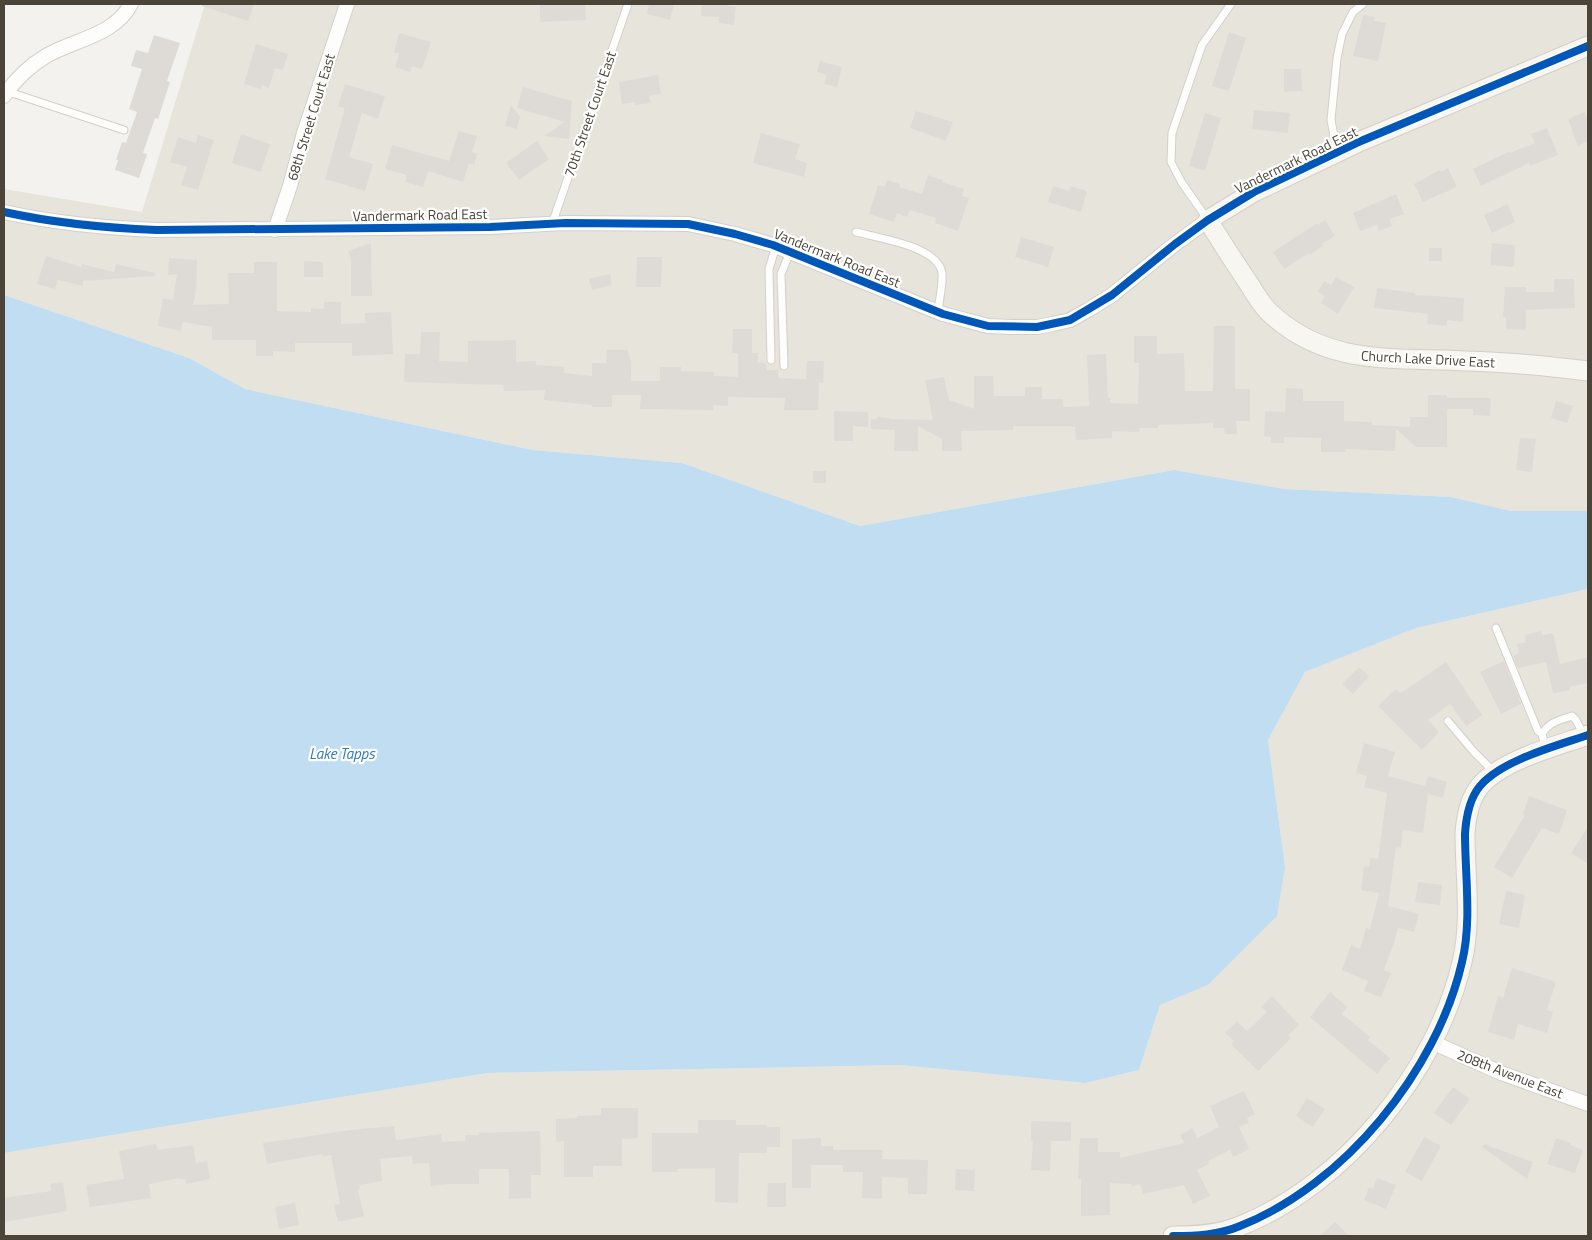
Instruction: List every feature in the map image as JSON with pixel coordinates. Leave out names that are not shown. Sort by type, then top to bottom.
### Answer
[{"type":"street","points":[[5,93],[19,77],[45,57],[109,28],[123,15],[131,4]]},
{"type":"street","name":"68th Street Court East","points":[[275,230],[290,186],[304,133],[347,4]]},
{"type":"street","name":"Vandermark Road East","points":[[4,212],[57,222],[157,230],[490,227],[654,222],[688,224],[735,234],[776,246],[938,312],[988,326],[1037,327],[1070,320],[1112,295],[1208,220],[1254,192],[1361,141],[1588,46]]},
{"type":"street","name":"Church Lake Drive East","points":[[1208,220],[1228,253],[1269,311],[1302,336],[1330,349],[1362,357],[1553,366],[1588,371]]},
{"type":"street","points":[[1173,1236],[1228,1233],[1269,1214],[1309,1190],[1342,1162],[1397,1099],[1410,1080],[1442,1023],[1456,983],[1466,942],[1466,817],[1479,787],[1495,773],[1530,755],[1544,742],[1586,736]]},
{"type":"street","name":"208th Avenue East","points":[[1432,1042],[1501,1073],[1588,1104]]},
{"type":"lane","name":"70th Street Court East","points":[[552,224],[628,4]]},
{"type":"lane","points":[[1208,220],[1182,183],[1171,162],[1172,133],[1202,45],[1231,4]]},
{"type":"lane","points":[[1337,152],[1331,120],[1337,58],[1342,34],[1353,12],[1363,4]]},
{"type":"lane","points":[[5,93],[124,130]]},
{"type":"lane","points":[[856,232],[919,249],[933,257],[938,262],[942,273],[938,312]]},
{"type":"lane","points":[[771,360],[769,269],[776,246]]},
{"type":"lane","points":[[784,366],[781,274],[790,252]]},
{"type":"lane","points":[[1496,628],[1544,742]]},
{"type":"lane","points":[[1448,721],[1495,773]]},
{"type":"shaded area","points":[[205,4],[1588,4],[1588,511],[1511,511],[1451,497],[1285,489],[1174,470],[860,526],[682,463],[533,450],[245,389],[189,358],[4,295],[4,189],[142,212]]},
{"type":"shaded area","points":[[1588,589],[1588,1236],[4,1236],[4,1153],[487,1073],[900,1065],[1085,1083],[1139,1070],[1160,1005],[1208,985],[1285,867],[1268,740],[1305,672],[1416,628]]},
{"type":"water","name":"Lake Tapps","points":[[4,295],[189,358],[245,389],[533,450],[682,463],[860,526],[1174,470],[1285,489],[1451,497],[1511,511],[1588,511],[1588,589],[1416,628],[1305,672],[1268,740],[1285,867],[1277,916],[1208,985],[1160,1005],[1139,1070],[1085,1083],[900,1065],[487,1073],[4,1153]]},
{"type":"building","points":[[202,4],[254,4],[248,21],[202,6]]},
{"type":"building","points":[[540,4],[585,4],[586,20],[540,22]]},
{"type":"building","points":[[649,4],[674,4],[670,20],[647,14]]},
{"type":"building","points":[[702,4],[728,4],[728,6],[736,7],[734,25],[719,23],[719,17],[701,16]]},
{"type":"building","points":[[1363,15],[1375,17],[1374,21],[1386,23],[1378,61],[1353,56]]},
{"type":"building","points":[[1229,32],[1246,38],[1229,91],[1212,86]]},
{"type":"building","points":[[399,33],[431,42],[422,69],[412,66],[410,72],[395,67],[399,54],[394,52]]},
{"type":"building","points":[[154,35],[180,43],[167,81],[170,82],[158,119],[155,118],[143,153],[147,154],[139,178],[115,170],[118,160],[116,160],[122,142],[126,143],[137,112],[129,109],[142,69],[131,66],[136,50],[148,53]]},
{"type":"building","points":[[256,44],[288,54],[283,70],[275,68],[269,88],[262,85],[261,89],[244,84]]},
{"type":"building","points":[[820,61],[842,67],[837,87],[824,84],[827,75],[817,72]]},
{"type":"building","points":[[1284,69],[1301,69],[1302,91],[1284,92]]},
{"type":"building","points":[[658,75],[661,94],[649,96],[651,103],[635,105],[635,102],[622,104],[619,82]]},
{"type":"building","points":[[345,84],[385,96],[378,119],[362,113],[349,157],[373,164],[365,191],[325,179],[345,108],[338,106]]},
{"type":"building","points":[[523,87],[572,101],[569,139],[544,136],[565,122],[517,108]]},
{"type":"building","points":[[511,105],[520,117],[517,129],[505,126]]},
{"type":"building","points":[[1254,110],[1290,113],[1288,133],[1252,129]]},
{"type":"building","points":[[916,111],[953,122],[946,141],[910,128]]},
{"type":"building","points":[[1585,112],[1588,121],[1588,141],[1578,146],[1568,119]]},
{"type":"building","points":[[1205,113],[1221,118],[1205,171],[1189,166]]},
{"type":"building","points":[[1547,128],[1558,155],[1530,166],[1529,163],[1481,186],[1473,169],[1510,151],[1510,153],[1535,143],[1531,134]]},
{"type":"building","points":[[459,131],[477,136],[472,152],[477,154],[474,165],[469,163],[463,182],[428,171],[423,187],[405,182],[407,175],[385,169],[392,145],[449,161]]},
{"type":"building","points":[[761,133],[800,144],[795,159],[807,163],[804,177],[753,163]]},
{"type":"building","points":[[241,134],[270,144],[261,172],[232,163]]},
{"type":"building","points":[[198,135],[214,140],[198,190],[181,185],[187,167],[170,162],[178,137],[196,143]]},
{"type":"building","points":[[537,141],[549,159],[519,180],[506,163]]},
{"type":"building","points":[[1448,168],[1457,187],[1423,202],[1414,184],[1440,170],[1441,172]]},
{"type":"building","points":[[928,175],[964,189],[962,196],[969,198],[958,231],[935,223],[936,218],[910,210],[907,217],[897,213],[894,222],[869,214],[878,185],[885,187],[887,180],[900,184],[899,187],[922,194]]},
{"type":"building","points":[[1053,186],[1069,191],[1070,186],[1087,191],[1081,212],[1048,202]]},
{"type":"building","points":[[1396,194],[1404,214],[1390,219],[1392,226],[1379,231],[1377,225],[1360,231],[1353,213]]},
{"type":"building","points":[[1508,204],[1515,222],[1492,233],[1484,215]]},
{"type":"building","points":[[1325,220],[1335,236],[1310,255],[1309,253],[1284,269],[1273,252],[1317,223],[1318,225]]},
{"type":"building","points":[[1021,237],[1054,247],[1048,267],[1015,257]]},
{"type":"building","points":[[371,243],[372,296],[351,296],[351,259],[348,251]]},
{"type":"building","points":[[1492,243],[1515,245],[1514,267],[1490,265]]},
{"type":"building","points":[[1429,248],[1442,248],[1442,261],[1429,261]]},
{"type":"building","points":[[46,256],[81,267],[82,264],[114,272],[116,264],[155,273],[154,276],[83,281],[83,286],[58,280],[55,289],[37,284]]},
{"type":"building","points":[[637,257],[662,257],[661,287],[636,287]]},
{"type":"building","points":[[169,258],[197,260],[196,290],[193,305],[229,304],[228,273],[254,273],[254,262],[277,262],[277,311],[311,312],[311,308],[324,309],[324,302],[341,302],[341,324],[365,323],[365,313],[391,312],[393,354],[352,356],[352,343],[295,343],[295,352],[273,351],[273,356],[256,356],[256,340],[212,340],[212,327],[183,322],[181,331],[158,326],[163,298],[173,300],[177,274],[168,275]]},
{"type":"building","points":[[304,261],[323,262],[323,277],[304,277]]},
{"type":"building","points":[[610,274],[612,285],[592,290],[589,279]]},
{"type":"building","points":[[1336,277],[1354,287],[1338,314],[1321,303],[1325,296],[1318,292],[1324,281],[1331,285]]},
{"type":"building","points":[[1554,279],[1574,279],[1575,308],[1526,310],[1526,330],[1506,329],[1506,317],[1503,317],[1505,287],[1526,287],[1526,292],[1554,292]]},
{"type":"building","points":[[1377,288],[1415,293],[1415,295],[1464,298],[1463,322],[1447,320],[1447,326],[1427,324],[1428,314],[1374,308]]},
{"type":"building","points":[[1214,326],[1235,326],[1235,389],[1250,389],[1250,421],[1236,421],[1237,434],[1225,434],[1224,428],[1213,428],[1213,423],[1158,425],[1158,428],[1140,428],[1139,432],[1112,431],[1112,438],[1076,440],[1075,427],[1072,426],[1013,426],[1013,430],[961,431],[962,451],[942,451],[942,439],[918,426],[918,451],[894,451],[895,430],[871,429],[871,419],[877,419],[877,417],[933,420],[925,380],[944,377],[949,400],[974,409],[974,376],[993,376],[994,396],[1025,396],[1025,387],[1042,387],[1042,399],[1063,399],[1063,407],[1089,406],[1087,355],[1106,354],[1108,398],[1110,398],[1110,403],[1138,404],[1139,363],[1134,363],[1134,336],[1157,336],[1157,354],[1184,353],[1185,391],[1213,391]]},
{"type":"building","points":[[733,329],[752,329],[752,353],[758,353],[758,362],[766,363],[767,370],[778,370],[778,378],[806,379],[807,361],[824,361],[823,383],[819,383],[818,410],[784,410],[785,398],[728,397],[728,406],[713,405],[713,410],[640,409],[641,395],[612,395],[612,407],[592,407],[592,405],[544,400],[545,390],[504,391],[503,385],[404,382],[405,354],[420,354],[421,332],[440,332],[439,361],[468,362],[468,341],[516,340],[516,362],[536,361],[536,365],[564,367],[564,373],[592,376],[592,363],[606,363],[607,350],[628,350],[631,362],[631,381],[660,381],[660,367],[681,367],[681,371],[714,372],[714,376],[738,377],[738,353],[732,353]]},
{"type":"building","points":[[1286,388],[1303,389],[1303,401],[1344,401],[1344,421],[1372,422],[1372,425],[1410,427],[1410,417],[1428,417],[1428,395],[1447,395],[1447,398],[1491,398],[1490,416],[1473,415],[1473,409],[1447,409],[1447,447],[1416,447],[1396,429],[1395,451],[1345,449],[1345,452],[1321,452],[1321,438],[1284,437],[1284,443],[1271,443],[1271,437],[1264,436],[1265,411],[1285,412]]},
{"type":"building","points":[[1556,401],[1573,406],[1567,423],[1551,418]]},
{"type":"building","points":[[834,411],[868,412],[868,427],[853,426],[853,441],[834,441]]},
{"type":"building","points":[[1520,438],[1536,439],[1532,472],[1516,470]]},
{"type":"building","points":[[813,471],[826,471],[826,483],[813,483]]},
{"type":"building","points":[[1541,631],[1543,635],[1553,633],[1560,664],[1588,657],[1588,683],[1569,687],[1570,690],[1553,693],[1546,662],[1518,668],[1513,656],[1519,653],[1517,644],[1526,642],[1525,635]]},
{"type":"building","points":[[1504,661],[1521,704],[1501,714],[1480,672]]},
{"type":"building","points":[[1446,662],[1482,715],[1466,726],[1450,704],[1428,720],[1439,732],[1422,750],[1378,706],[1396,689],[1401,693]]},
{"type":"building","points":[[1359,667],[1369,676],[1353,694],[1342,684]]},
{"type":"building","points":[[1364,743],[1395,752],[1388,776],[1425,786],[1428,776],[1447,782],[1443,798],[1428,794],[1423,833],[1403,830],[1401,848],[1396,847],[1388,906],[1419,914],[1414,932],[1398,928],[1384,970],[1391,973],[1381,997],[1364,991],[1368,981],[1342,970],[1351,945],[1360,949],[1366,928],[1370,929],[1379,893],[1361,890],[1364,866],[1369,867],[1370,858],[1378,859],[1387,793],[1364,787],[1367,776],[1356,773]]},
{"type":"building","points":[[1529,796],[1567,810],[1559,834],[1542,828],[1512,878],[1494,867],[1525,815],[1523,814]]},
{"type":"building","points":[[1588,827],[1588,864],[1571,853]]},
{"type":"building","points":[[1418,882],[1442,885],[1440,905],[1415,902]]},
{"type":"building","points":[[1506,891],[1525,895],[1519,928],[1499,924]]},
{"type":"building","points":[[1512,968],[1556,982],[1547,1010],[1553,1012],[1547,1033],[1518,1024],[1514,1040],[1488,1032],[1498,996],[1503,998]]},
{"type":"building","points":[[1330,992],[1347,1007],[1342,1014],[1370,1037],[1368,1040],[1390,1058],[1377,1074],[1310,1017]]},
{"type":"building","points":[[1272,996],[1299,1025],[1288,1035],[1291,1038],[1258,1071],[1231,1044],[1234,1041],[1225,1033],[1237,1021],[1247,1031],[1267,1012],[1261,1007]]},
{"type":"building","points":[[1453,1087],[1470,1099],[1451,1125],[1434,1113]]},
{"type":"building","points":[[1244,1091],[1255,1114],[1247,1118],[1249,1123],[1239,1127],[1249,1149],[1233,1157],[1230,1150],[1208,1161],[1209,1164],[1197,1170],[1210,1196],[1193,1204],[1184,1185],[1143,1194],[1140,1184],[1132,1186],[1131,1184],[1110,1183],[1110,1215],[1081,1216],[1081,1179],[1078,1179],[1080,1138],[1098,1138],[1098,1152],[1120,1152],[1120,1158],[1184,1143],[1180,1135],[1193,1128],[1197,1138],[1219,1127],[1210,1106]]},
{"type":"building","points":[[1307,1098],[1325,1109],[1313,1127],[1296,1116]]},
{"type":"building","points":[[601,1108],[638,1108],[638,1138],[622,1139],[622,1166],[593,1166],[593,1177],[564,1177],[564,1141],[556,1142],[556,1119],[601,1115]]},
{"type":"building","points":[[698,1120],[736,1120],[736,1125],[780,1127],[780,1147],[767,1147],[767,1153],[739,1153],[738,1203],[715,1202],[715,1168],[677,1169],[677,1172],[652,1172],[652,1133],[698,1133]]},
{"type":"building","points":[[1031,1121],[1071,1122],[1071,1141],[1051,1141],[1050,1171],[1031,1170],[1033,1141],[1031,1141]]},
{"type":"building","points":[[394,1126],[396,1140],[441,1134],[442,1142],[465,1141],[465,1135],[479,1135],[479,1133],[540,1131],[541,1175],[531,1175],[531,1198],[509,1199],[509,1169],[479,1169],[479,1184],[431,1186],[429,1163],[413,1164],[412,1156],[380,1159],[382,1181],[359,1185],[360,1189],[358,1190],[364,1216],[338,1222],[334,1205],[340,1204],[331,1155],[323,1156],[323,1154],[267,1164],[263,1143],[351,1130]]},
{"type":"building","points":[[1424,1137],[1441,1146],[1422,1181],[1405,1172]]},
{"type":"building","points":[[821,1138],[821,1146],[833,1146],[833,1150],[883,1150],[882,1159],[928,1160],[927,1194],[908,1194],[908,1178],[882,1177],[882,1199],[862,1198],[863,1172],[843,1172],[843,1165],[811,1165],[811,1188],[792,1188],[792,1139]]},
{"type":"building","points":[[1556,1138],[1571,1143],[1570,1145],[1583,1150],[1575,1173],[1547,1164]]},
{"type":"building","points":[[156,1144],[158,1150],[193,1145],[196,1163],[207,1161],[210,1179],[186,1184],[185,1179],[180,1178],[149,1184],[151,1198],[90,1207],[86,1185],[124,1179],[119,1151]]},
{"type":"building","points":[[1484,1144],[1533,1162],[1527,1179],[1482,1147]]},
{"type":"building","points":[[956,1169],[975,1170],[974,1191],[955,1190]]},
{"type":"building","points":[[1377,1178],[1396,1185],[1386,1209],[1364,1200],[1369,1187],[1373,1189]]},
{"type":"building","points":[[63,1182],[67,1211],[4,1222],[4,1198],[51,1191],[50,1184]]},
{"type":"building","points":[[768,1183],[786,1183],[786,1207],[767,1207]]},
{"type":"building","points":[[295,1203],[299,1225],[279,1229],[275,1207]]},
{"type":"building","points":[[1335,1222],[1349,1236],[1320,1236]]},
{"type":"cycle path","points":[[4,212],[80,224],[157,230],[490,227],[566,223],[688,224],[735,234],[773,245],[943,314],[988,326],[1037,327],[1070,320],[1112,295],[1208,220],[1254,192],[1361,141],[1588,46]]},
{"type":"cycle path","points":[[1173,1236],[1224,1231],[1240,1226],[1278,1207],[1315,1183],[1349,1153],[1381,1120],[1408,1083],[1431,1043],[1450,1003],[1462,962],[1467,931],[1465,834],[1471,802],[1474,796],[1480,786],[1490,777],[1515,761],[1588,735]]}]
